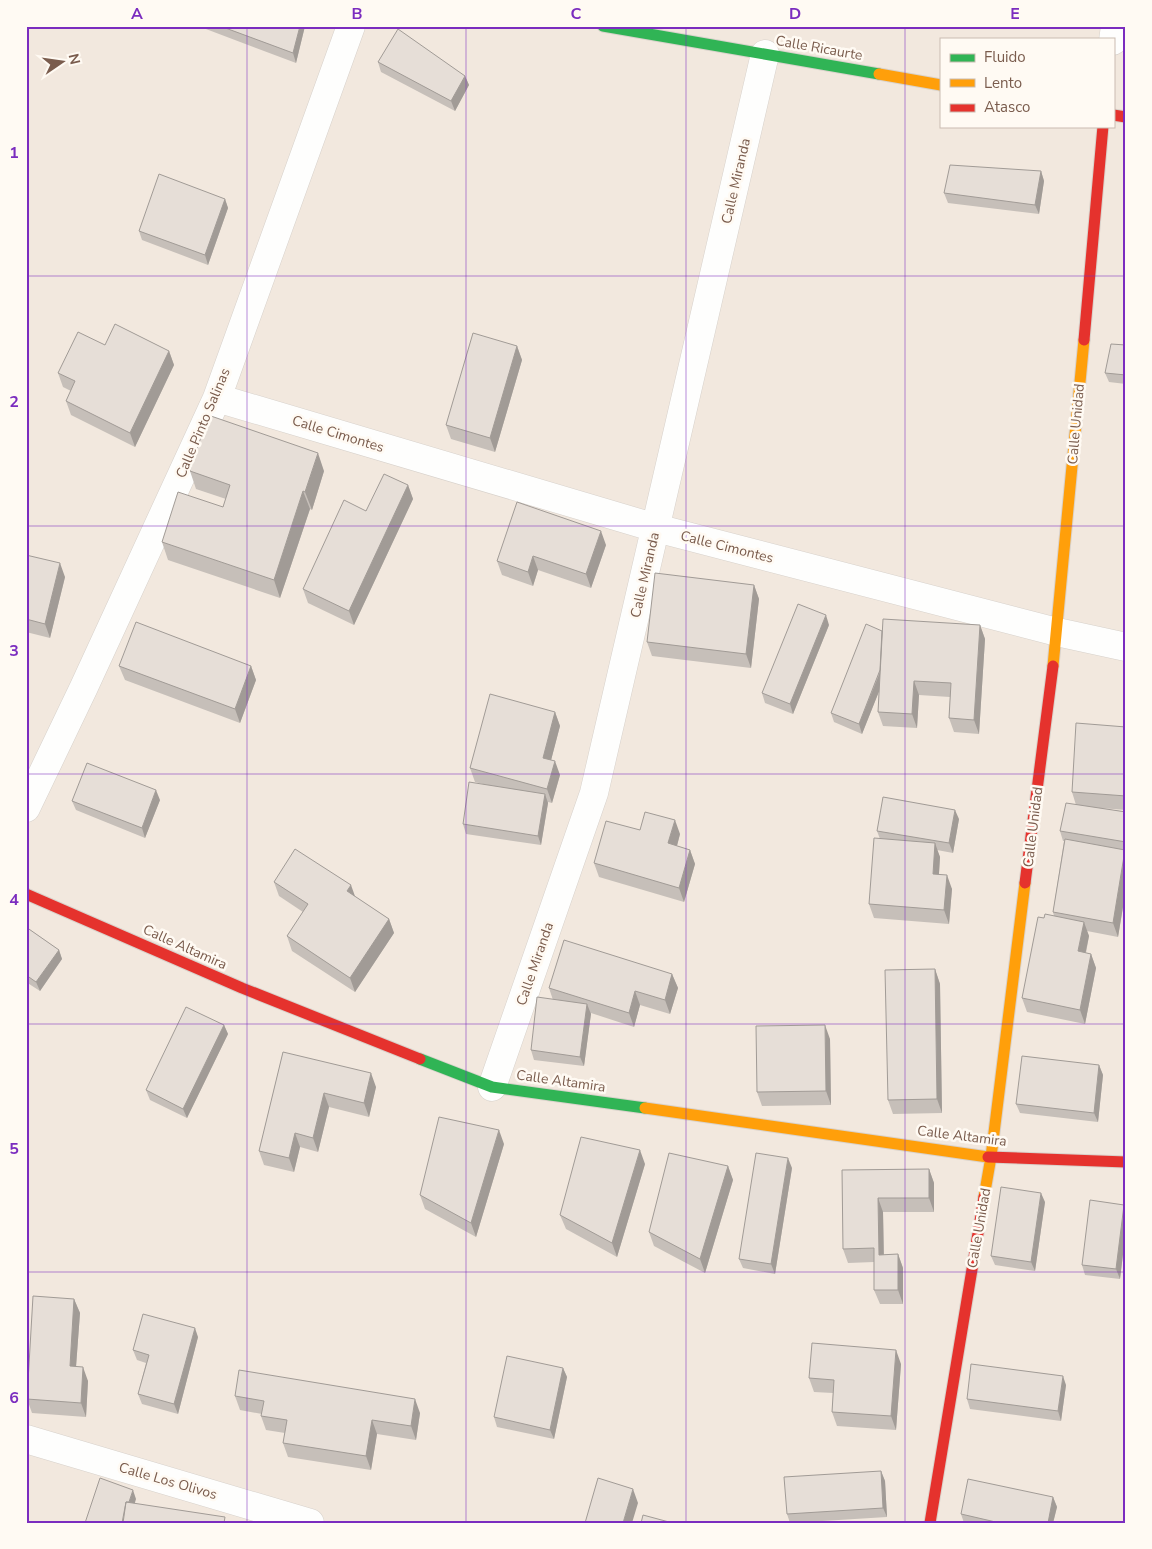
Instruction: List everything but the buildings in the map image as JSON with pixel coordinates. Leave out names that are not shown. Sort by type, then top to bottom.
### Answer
[{"type":"street","name":"Calle Pinto Salinas","points":[[26,808],[217,398],[351,26]]},
{"type":"street","name":"Calle Ricaurte","points":[[603,26],[940,85]]},
{"type":"street","name":"Calle Miranda","points":[[492,1087],[594,793],[765,54]]},
{"type":"street","name":"Calle Unidad","points":[[930,1523],[991,1157],[1057,632],[1103,128]]},
{"type":"street","name":"Calle Cimontes","points":[[217,398],[656,528],[1057,632],[1126,647]]},
{"type":"street","name":"Calle Altamira","points":[[26,894],[242,988],[492,1087],[991,1157],[1126,1162]]},
{"type":"street","name":"Calle Los Olivos","points":[[26,1439],[310,1523]]},
{"type":"shaded area","points":[[26,26],[1126,26],[1126,1523],[26,1523]]},
{"type":"traffic: fast","points":[[603,26],[879,74]]},
{"type":"traffic: fast","points":[[420,1059],[492,1087],[645,1108]]},
{"type":"traffic: slow","points":[[879,74],[940,85]]},
{"type":"traffic: slow","points":[[1053,666],[1084,340]]},
{"type":"traffic: slow","points":[[984,1197],[991,1157],[1025,883]]},
{"type":"traffic: slow","points":[[645,1108],[988,1157]]},
{"type":"traffic: jam","points":[[1114,115],[1126,117]]},
{"type":"traffic: jam","points":[[1084,340],[1103,128]]},
{"type":"traffic: jam","points":[[1025,883],[1053,666]]},
{"type":"traffic: jam","points":[[26,894],[242,988],[420,1059]]},
{"type":"traffic: jam","points":[[988,1157],[1126,1162]]},
{"type":"traffic: jam","points":[[930,1523],[984,1197]]}]
